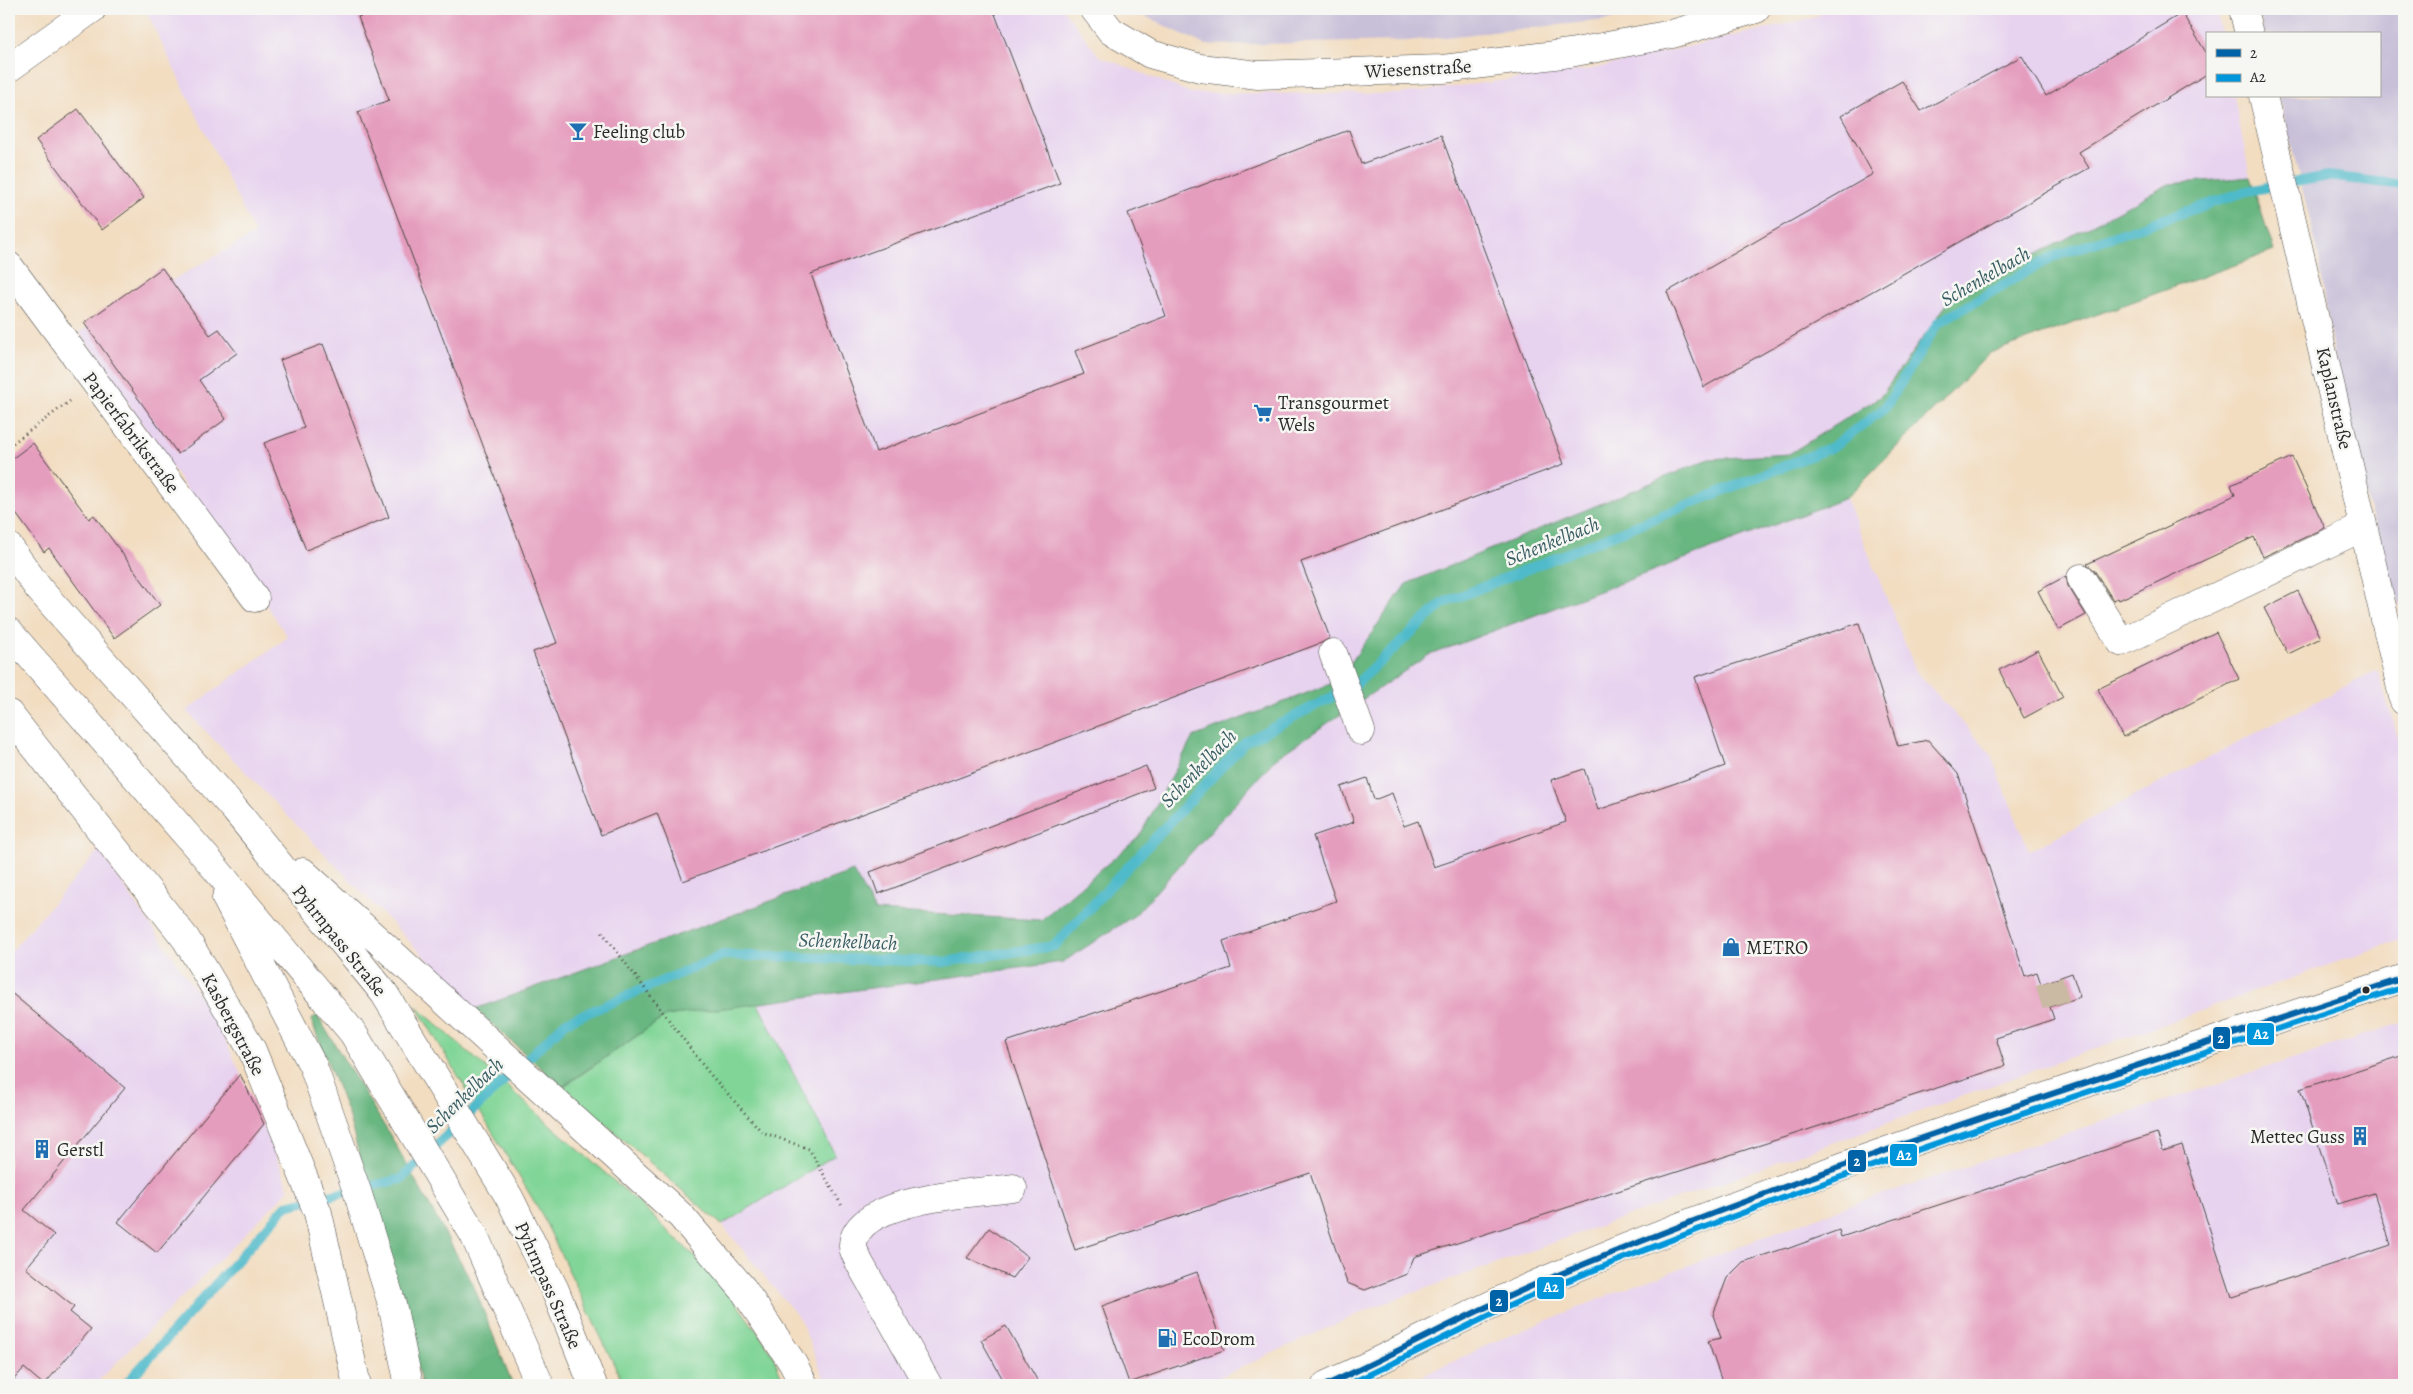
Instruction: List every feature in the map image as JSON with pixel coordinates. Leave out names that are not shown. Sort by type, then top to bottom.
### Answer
[{"type":"main road","points":[[9,68],[92,9]]},
{"type":"main road","name":"Wiesenstraße","points":[[1094,9],[1111,31],[1150,54],[1200,68],[1258,75],[1443,69],[1570,53],[1672,34],[1756,9]]},
{"type":"main road","points":[[2243,9],[2249,32]]},
{"type":"main road","name":"Kaplanstraße","points":[[2263,98],[2404,700]]},
{"type":"main road","name":"Papierfabrikstraße","points":[[9,266],[255,598]]},
{"type":"main road","points":[[2081,578],[2121,642],[2363,527]]},
{"type":"main road","name":"Pyhrnpass Straße","points":[[9,547],[39,590],[235,810],[384,993],[508,1197],[555,1290],[593,1385]]},
{"type":"main road","points":[[9,632],[204,854],[353,1033],[474,1234],[540,1385]]},
{"type":"main road","points":[[1332,653],[1361,731]]},
{"type":"main road","name":"Kasbergstraße","points":[[9,714],[186,939],[252,1050],[318,1213],[357,1385]]},
{"type":"main road","points":[[235,810],[681,1216],[743,1289],[792,1362],[804,1385]]},
{"type":"main road","points":[[204,854],[312,1066],[357,1191],[392,1304],[409,1385]]},
{"type":"main road","points":[[1326,1385],[1543,1281],[1776,1190],[2080,1085],[2404,978]]},
{"type":"main road","points":[[928,1385],[859,1262],[852,1245],[857,1231],[870,1218],[918,1201],[1013,1188]]},
{"type":"path","points":[[9,446],[95,382]]},
{"type":"path","points":[[602,932],[709,1073],[762,1132],[809,1149],[857,1231]]},
{"type":"shaded area","points":[[145,9],[1063,9],[1099,56],[1191,93],[1399,94],[1592,69],[1815,17],[1830,9],[2216,9],[2221,32],[2206,32],[2206,98],[2234,98],[2250,177],[2169,184],[1949,301],[1881,396],[1789,454],[1709,459],[1338,681],[1193,737],[1139,837],[1041,920],[875,911],[852,871],[475,1009],[186,711],[288,637],[79,332],[255,234]]},
{"type":"shaded area","points":[[1130,9],[1647,9],[1615,19],[1407,41],[1205,45]]},
{"type":"shaded area","points":[[2258,9],[2404,9],[2404,620],[2344,425],[2318,252],[2280,98],[2380,98],[2380,32],[2264,32]]},
{"type":"shaded area","name":"METRO","points":[[1846,498],[1916,671],[1990,753],[2029,851],[2377,670],[2404,757],[2404,938],[1374,1307],[1202,1385],[827,1385],[800,1319],[722,1225],[835,1155],[757,1002],[1063,962],[1135,915],[1276,758],[1427,656]]},
{"type":"shaded area","name":"Gerstl","points":[[99,850],[215,1018],[264,1124],[289,1190],[94,1385],[9,1385],[9,954]]},
{"type":"shaded area","points":[[2404,1022],[2404,1385],[1922,1385],[1920,1382],[1911,1385],[1404,1385],[1496,1341],[1617,1292],[1844,1207]]},
{"type":"green space","points":[[2250,177],[2274,251],[1990,353],[1846,498],[1427,656],[1276,758],[1135,915],[1063,962],[666,1016],[562,1087],[475,1009],[853,871],[875,911],[1041,920],[1139,837],[1193,737],[1338,681],[1406,584],[1709,459],[1789,454],[1881,396],[1949,301],[2169,184]]},
{"type":"green space","points":[[757,1002],[835,1155],[722,1225],[563,1087],[666,1016]]},
{"type":"green space","points":[[416,1006],[639,1203],[721,1282],[771,1351],[785,1385],[624,1385],[540,1211]]},
{"type":"green space","points":[[317,1015],[393,1140],[472,1282],[513,1385],[422,1385],[348,1114],[311,1020]]},
{"type":"building","name":"Transgourmet Wels","points":[[380,9],[993,9],[1060,183],[811,274],[876,452],[1084,374],[1075,351],[1166,316],[1128,213],[1349,130],[1361,164],[1441,135],[1564,464],[1301,562],[1330,638],[1321,643],[683,881],[657,813],[601,835],[533,652],[557,643],[358,112],[389,100],[358,17]]},
{"type":"building","points":[[2182,13],[2206,52],[2206,75],[2079,152],[2089,168],[1704,387],[1667,292],[1873,174],[1841,116],[1902,81],[1921,111],[2022,56],[2046,96]]},
{"type":"building","points":[[78,109],[144,198],[102,230],[36,140]]},
{"type":"building","points":[[162,268],[210,335],[219,329],[237,353],[199,380],[226,419],[178,454],[84,323]]},
{"type":"building","points":[[323,344],[389,517],[306,550],[264,443],[304,428],[280,360]]},
{"type":"building","points":[[33,443],[89,519],[94,515],[160,605],[114,638],[49,548],[44,552],[9,504],[9,461]]},
{"type":"building","points":[[2292,457],[2325,528],[2263,557],[2254,537],[2119,600],[2118,598],[2113,600],[2094,570],[2087,564],[2235,495],[2231,485]]},
{"type":"building","points":[[2066,576],[2068,586],[2086,615],[2058,630],[2038,591]]},
{"type":"building","points":[[2298,591],[2321,638],[2288,654],[2264,608]]},
{"type":"building","points":[[1859,623],[1898,746],[1928,740],[1958,774],[2025,976],[2037,972],[2041,984],[2072,973],[2080,997],[2050,1007],[2054,1019],[1996,1038],[2005,1066],[1414,1257],[1407,1274],[1365,1290],[1347,1283],[1310,1173],[1075,1250],[1006,1042],[1231,968],[1223,941],[1336,901],[1313,836],[1354,822],[1341,787],[1367,778],[1374,800],[1392,793],[1404,826],[1418,821],[1434,867],[1566,822],[1551,780],[1584,769],[1598,810],[1725,766],[1695,677]]},
{"type":"building","points":[[2216,632],[2239,679],[2123,737],[2098,689]]},
{"type":"building","points":[[2038,650],[2063,697],[2024,718],[1999,670]]},
{"type":"building","points":[[1146,766],[1154,788],[878,894],[870,872]]},
{"type":"building","name":"Gerstl","points":[[9,991],[125,1088],[24,1210],[54,1235],[26,1268],[74,1307],[70,1312],[91,1329],[44,1385],[24,1368],[9,1385]]},
{"type":"building","points":[[2404,1055],[2404,1385],[1723,1385],[1708,1341],[1721,1338],[1713,1315],[1727,1278],[1743,1262],[1787,1249],[1839,1230],[1841,1237],[2157,1133],[2163,1151],[2182,1145],[2232,1297],[2391,1245],[2374,1193],[2338,1204],[2300,1089]]},
{"type":"building","points":[[240,1074],[264,1124],[157,1253],[118,1222]]},
{"type":"building","points":[[989,1228],[1028,1257],[1012,1278],[967,1258]]},
{"type":"building","name":"EcoDrom","points":[[1197,1272],[1224,1350],[1129,1383],[1102,1306]]},
{"type":"building","points":[[1006,1326],[1040,1385],[1006,1385],[981,1340]]},
{"type":"waterway","name":"Schenkelbach","points":[[125,1385],[286,1206],[401,1179],[566,1022],[723,955],[943,962],[1054,946],[1245,742],[1355,685],[1443,603],[1832,447],[1885,408],[1938,323],[2052,257],[2247,191],[2328,176],[2404,185]]},
{"type":"tunnel","points":[[2049,981],[2056,1005]]},
{"type":"transit line","name":"2","points":[[1326,1385],[1518,1292],[1651,1237],[1865,1158],[1972,1121],[2404,978]]},
{"type":"transit line","name":"A2","points":[[1347,1385],[1526,1298],[1763,1205],[1975,1130],[2404,987]]},
{"type":"place","name":"Feeling club","points":[[578,131]]},
{"type":"place","name":"Transgourmet Wels","points":[[1263,413]]},
{"type":"place","name":"METRO","points":[[1731,947]]},
{"type":"place","name":"Mettec Guss","points":[[2360,1136]]},
{"type":"place","name":"Gerstl","points":[[42,1149]]},
{"type":"place","name":"EcoDrom","points":[[1167,1338]]}]
